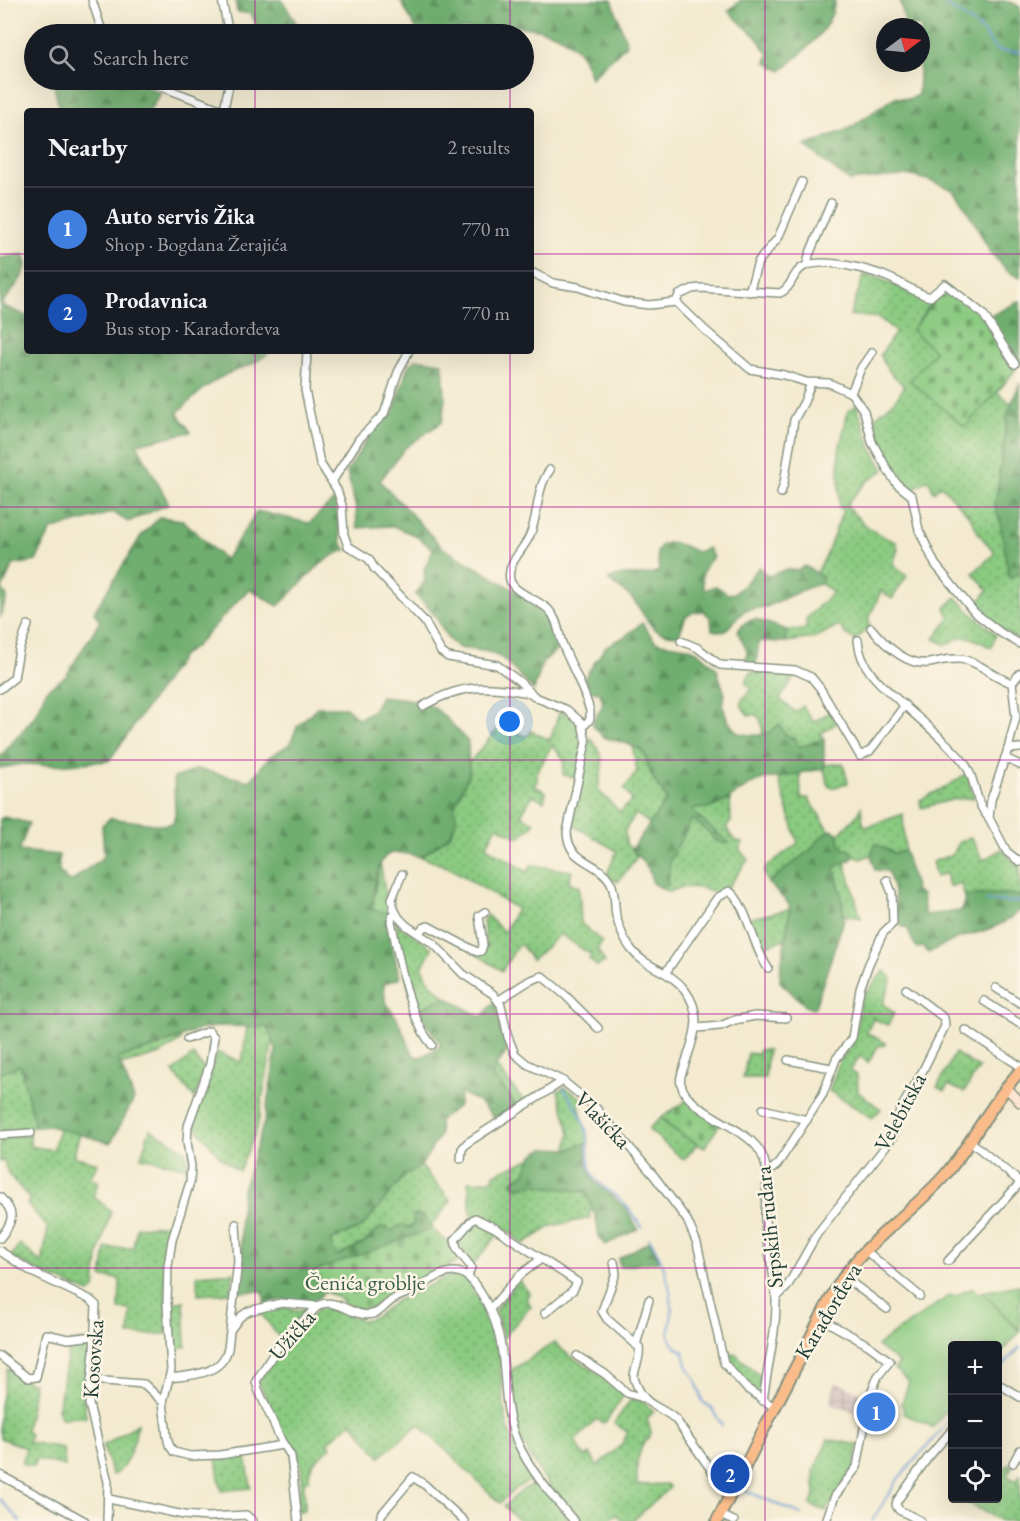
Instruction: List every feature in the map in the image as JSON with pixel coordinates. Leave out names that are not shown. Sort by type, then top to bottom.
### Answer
[{"type":"main road","name":"Karađorđeva","points":[[718,1518],[820,1318],[844,1277],[866,1251],[934,1187],[959,1158],[1006,1087],[1020,1071]]},
{"type":"street","points":[[92,0],[100,24]]},
{"type":"street","points":[[222,0],[228,24]]},
{"type":"street","points":[[171,90],[220,108]]},
{"type":"street","points":[[225,108],[228,90]]},
{"type":"street","points":[[749,292],[758,262],[777,238],[802,182]]},
{"type":"street","points":[[807,265],[831,203]]},
{"type":"street","points":[[676,302],[679,295],[692,289],[777,294],[783,292],[796,273],[807,265],[835,264],[876,272],[930,297],[945,284],[983,314],[1015,364]]},
{"type":"street","points":[[534,274],[553,283],[578,287],[624,302],[649,305],[676,302]]},
{"type":"street","points":[[676,302],[750,369],[811,383],[829,382],[851,393],[864,411],[872,442],[890,474],[897,484],[912,496],[919,530],[935,564],[974,612],[1001,633],[1020,644]]},
{"type":"street","points":[[851,393],[861,368],[872,352]]},
{"type":"street","points":[[306,354],[305,390],[317,451],[320,463],[332,482],[342,505],[344,535],[348,546],[369,559],[374,568],[425,622],[441,652],[448,657],[497,665],[541,700],[571,712],[584,726],[586,742],[568,838],[576,855],[604,874],[610,881],[620,927],[631,950],[644,962],[666,972],[684,988],[694,1008],[697,1028],[715,1027],[754,1016],[786,1018]]},
{"type":"street","points":[[332,482],[359,439],[384,414],[398,372],[407,354]]},
{"type":"street","points":[[781,493],[794,420],[811,383]]},
{"type":"street","points":[[550,470],[542,483],[532,531],[514,561],[510,579],[513,588],[544,606],[556,620],[562,643],[590,711],[590,719],[584,726]]},
{"type":"street","points":[[0,689],[14,678],[19,650],[28,625]]},
{"type":"street","points":[[872,628],[889,646],[911,661],[923,663],[951,659],[965,660],[1012,683]]},
{"type":"street","points":[[858,640],[860,654],[869,672],[965,764],[980,807],[1007,852],[1020,862]]},
{"type":"street","points":[[681,641],[698,648],[720,665],[795,670],[811,677],[820,688],[860,756],[870,751],[905,705]]},
{"type":"street","points":[[989,819],[991,800],[1016,717],[1012,683],[1020,673]]},
{"type":"street","points":[[423,706],[441,695],[468,688],[487,686],[531,693]]},
{"type":"street","points":[[1008,749],[1020,748]]},
{"type":"street","points":[[1005,758],[1020,765]]},
{"type":"street","points":[[402,874],[392,899],[396,914],[402,922],[434,944],[459,971],[490,991],[499,1000],[529,981],[542,976],[560,990],[598,1028]]},
{"type":"street","points":[[768,1172],[777,1165],[807,1120],[823,1094],[831,1068],[852,1038],[860,989],[868,966],[883,933],[893,923],[892,893],[887,880]]},
{"type":"street","points":[[666,972],[717,898],[729,891],[739,901],[760,958],[768,968]]},
{"type":"street","points":[[418,933],[428,926],[472,951],[479,952],[483,945],[479,916],[485,912]]},
{"type":"street","points":[[396,914],[391,921],[408,990],[421,1030],[432,1045]]},
{"type":"street","points":[[996,988],[1020,1003]]},
{"type":"street","name":"Velebitska","points":[[776,1298],[787,1287],[817,1234],[892,1138],[901,1108],[945,1026],[944,1018],[906,989]]},
{"type":"street","name":"Vlašićka","points":[[499,1000],[508,1038],[515,1054],[527,1064],[563,1081],[588,1100],[610,1123],[687,1220],[697,1243],[722,1358],[737,1379],[763,1401],[774,1407]]},
{"type":"street","points":[[984,1001],[1020,1024]]},
{"type":"street","name":"Srpskih rudara","points":[[697,1028],[680,1079],[682,1088],[697,1104],[750,1138],[764,1158],[768,1172],[765,1225],[776,1298],[763,1401]]},
{"type":"street","points":[[964,1030],[1020,1066]]},
{"type":"street","points":[[187,1040],[209,1031],[214,1037],[210,1064],[188,1126],[190,1182],[172,1240],[168,1266],[167,1303],[171,1362],[170,1378],[163,1402],[169,1445],[177,1454],[199,1456],[284,1445]]},
{"type":"street","points":[[788,1060],[831,1068]]},
{"type":"street","points":[[461,1159],[462,1149],[467,1143],[563,1081]]},
{"type":"street","points":[[1006,1087],[1020,1102]]},
{"type":"street","points":[[763,1109],[807,1120]]},
{"type":"street","points":[[0,1135],[31,1133]]},
{"type":"street","points":[[948,1261],[1020,1183],[970,1141]]},
{"type":"street","points":[[0,1197],[10,1209],[12,1217],[8,1228],[0,1238]]},
{"type":"street","points":[[544,1313],[573,1290],[577,1282],[495,1228],[475,1218],[472,1219],[455,1240],[457,1249],[471,1267],[468,1277],[481,1293],[500,1340],[506,1401],[514,1434],[535,1471],[574,1521]]},
{"type":"street","points":[[170,1378],[201,1373],[217,1367],[227,1355],[238,1261],[236,1224]]},
{"type":"street","name":"Kosovska","points":[[0,1251],[32,1272],[93,1301],[97,1308],[89,1404],[105,1467],[109,1499],[107,1521]]},
{"type":"street","points":[[866,1251],[920,1296]]},
{"type":"street","points":[[489,1309],[519,1276],[541,1259]]},
{"type":"street","points":[[614,1262],[616,1273],[602,1311],[606,1319],[636,1345],[640,1354],[634,1378],[643,1398],[650,1405],[666,1411],[676,1420],[719,1481],[731,1492]]},
{"type":"street","name":"Užička","points":[[298,1521],[294,1465],[256,1381],[281,1342],[318,1306],[325,1303],[336,1303],[357,1313],[369,1314],[378,1311],[394,1298],[445,1273],[457,1272],[468,1277]]},
{"type":"street","points":[[844,1277],[887,1309]]},
{"type":"street","points":[[636,1345],[649,1300]]},
{"type":"street","points":[[230,1332],[240,1317],[249,1311],[281,1303],[318,1306]]},
{"type":"street","points":[[820,1318],[890,1360],[878,1376],[870,1396],[857,1467],[835,1496],[826,1521]]},
{"type":"street","points":[[0,1356],[32,1379],[36,1377],[46,1335],[69,1339],[95,1336]]},
{"type":"street","points":[[577,1356],[605,1374],[627,1393],[643,1398]]},
{"type":"street","points":[[91,1380],[144,1384],[163,1402]]},
{"type":"street","points":[[1002,1386],[1020,1397]]},
{"type":"street","points":[[921,1521],[899,1510],[896,1504],[917,1472],[948,1435]]},
{"type":"street","points":[[1013,1463],[1020,1450]]},
{"type":"street","points":[[0,1475],[86,1521]]},
{"type":"street","points":[[380,1521],[381,1515],[413,1478],[425,1485],[464,1521]]},
{"type":"street","points":[[109,1499],[184,1515],[207,1517],[246,1515],[253,1521]]},
{"type":"street","points":[[718,1518],[734,1521]]},
{"type":"shaded area","points":[[835,1382],[867,1395],[862,1414],[830,1404]]},
{"type":"green space","points":[[235,0],[282,0],[297,24],[256,24],[251,14],[237,12]]},
{"type":"green space","points":[[400,0],[612,0],[627,44],[591,78],[582,56],[570,43],[554,34],[534,29],[534,24],[413,24]]},
{"type":"green space","points":[[741,0],[835,0],[829,21],[823,30],[781,71],[766,62],[769,54],[755,36],[728,11]]},
{"type":"green space","points":[[900,0],[985,0],[987,3],[1009,2],[1020,7],[1020,278],[1008,272],[991,253],[966,208],[953,190],[928,180],[906,175],[849,181],[805,146],[850,128],[895,97],[908,99],[918,95],[919,72],[930,72],[930,18],[904,18]]},
{"type":"green space","points":[[55,90],[155,90],[161,93],[151,108],[59,108]]},
{"type":"green space","points":[[24,254],[23,274],[1,305],[24,315],[24,354],[267,354],[212,383],[177,413],[191,432],[137,444],[169,504],[128,522],[112,512],[51,530],[36,561],[13,565],[2,589],[7,597],[0,618],[0,258]]},
{"type":"green space","points":[[864,275],[879,278],[931,303],[912,330],[935,351],[911,381],[965,427],[997,392],[1012,404],[1008,412],[995,506],[1019,574],[1020,569],[1020,641],[986,619],[974,608],[988,590],[973,573],[995,553],[979,534],[970,517],[941,485],[934,492],[928,479],[912,490],[895,477],[891,463],[875,439],[872,420],[895,400],[904,386],[888,370],[880,355],[896,332],[879,318],[850,315]]},
{"type":"green space","points":[[944,287],[982,315],[1016,368],[965,427],[910,381],[935,351],[912,330]]},
{"type":"green space","points":[[1020,301],[1020,363],[1018,363],[988,317]]},
{"type":"green space","points":[[416,359],[443,363],[445,399],[442,422],[405,448],[380,481],[443,548],[540,605],[553,621],[559,640],[556,651],[543,662],[534,690],[502,658],[489,652],[459,648],[448,639],[436,617],[415,595],[425,581],[424,570],[433,549],[414,535],[393,526],[357,528],[356,509],[347,472],[374,428],[393,413],[408,366]]},
{"type":"green space","points":[[1020,383],[1020,569],[1019,574],[1009,578],[1000,521],[995,507],[1008,412]]},
{"type":"green space","points":[[857,405],[871,447],[884,470],[866,482],[846,505],[868,527],[896,542],[898,549],[893,565],[907,576],[892,599],[881,591],[868,621],[869,628],[855,640],[837,626],[815,638],[785,642],[787,630],[806,629],[806,619],[833,592],[821,584],[822,577],[816,573],[826,556],[843,510],[839,508],[839,450],[848,411]]},
{"type":"green space","points":[[335,499],[342,544],[347,550],[319,566],[278,606],[249,589],[194,648],[184,654],[109,761],[54,765],[23,764],[0,768],[0,757],[34,717],[47,689],[66,676],[100,621],[94,612],[141,536],[160,517],[183,520],[225,560],[257,511],[309,523]]},
{"type":"green space","points":[[670,542],[697,552],[708,548],[713,557],[703,572],[704,590],[716,586],[728,594],[734,593],[759,567],[768,576],[805,566],[823,577],[821,584],[809,587],[766,607],[745,610],[724,632],[712,630],[711,618],[703,611],[686,616],[679,635],[669,634],[655,629],[631,598],[608,580],[621,575],[645,575],[659,571],[657,552],[661,545]]},
{"type":"green space","points":[[956,597],[996,634],[991,648],[979,641],[963,637],[946,645],[934,639],[950,618],[945,608]]},
{"type":"green space","points":[[755,619],[787,630],[785,642],[759,641],[756,665],[746,663],[747,651],[737,631],[746,622]]},
{"type":"green space","points":[[642,623],[655,641],[687,647],[699,652],[717,669],[725,695],[722,704],[728,721],[738,733],[765,734],[779,724],[785,734],[796,740],[798,746],[824,740],[824,769],[763,779],[722,803],[705,808],[694,808],[693,812],[729,843],[717,841],[705,828],[692,819],[670,860],[668,885],[661,888],[653,883],[648,868],[632,849],[667,799],[652,777],[645,755],[640,749],[603,737],[593,725],[602,707],[602,698],[599,692],[588,690],[584,678],[606,646],[624,637]]},
{"type":"green space","points":[[751,672],[797,673],[780,699],[795,712],[803,706],[813,722],[830,712],[837,723],[821,733],[824,740],[805,746],[798,746],[796,739],[785,734],[763,735],[761,721],[757,715],[748,715],[742,707],[741,701],[751,689],[745,682]]},
{"type":"green space","points":[[381,696],[418,701],[440,712],[468,742],[469,773],[454,807],[455,824],[448,836],[421,857],[392,853],[386,856],[379,868],[372,909],[381,913],[388,911],[387,924],[400,978],[384,984],[385,1001],[397,1018],[414,1056],[422,1057],[441,1045],[417,1010],[446,997],[481,1017],[495,1002],[507,1052],[496,1066],[492,1077],[501,1084],[516,1106],[497,1120],[478,1101],[460,1093],[459,1105],[439,1121],[440,1135],[421,1166],[405,1175],[362,1227],[330,1241],[337,1256],[364,1243],[383,1227],[391,1231],[404,1225],[409,1228],[413,1225],[414,1215],[418,1214],[424,1217],[432,1229],[315,1271],[316,1279],[325,1292],[314,1300],[306,1302],[282,1300],[265,1304],[263,1291],[237,1292],[242,1263],[240,1222],[242,1192],[265,1119],[276,1049],[267,1027],[220,1026],[198,1030],[153,1048],[118,1058],[134,1099],[111,1143],[49,1126],[35,1127],[20,1065],[0,1074],[0,819],[4,817],[29,823],[19,851],[59,855],[59,872],[65,876],[65,880],[73,881],[104,856],[102,825],[110,818],[162,825],[173,823],[174,778],[197,769],[250,781],[269,757],[290,744],[297,727],[317,707],[346,707],[359,719],[373,710]]},
{"type":"green space","points":[[560,710],[571,717],[582,731],[583,747],[576,778],[563,775],[564,760],[552,745],[537,773],[534,786],[546,792],[544,801],[533,795],[521,815],[535,823],[519,838],[497,826],[486,847],[528,872],[531,865],[572,871],[569,882],[579,887],[581,923],[602,942],[597,949],[605,962],[597,966],[589,959],[591,955],[560,934],[532,960],[522,946],[518,945],[502,971],[476,954],[481,954],[486,948],[483,920],[487,915],[504,932],[517,909],[450,868],[421,857],[451,834],[454,807],[469,773],[469,763],[500,726],[526,736],[529,736],[531,731],[550,740]]},
{"type":"green space","points":[[590,738],[599,751],[602,762],[598,790],[620,812],[632,800],[624,789],[637,771],[632,745],[645,755],[653,778],[667,799],[650,824],[636,814],[625,830],[626,844],[637,857],[618,882],[607,874],[617,851],[573,825]]},
{"type":"green space","points":[[843,763],[848,783],[832,788],[828,786],[825,765]]},
{"type":"green space","points":[[800,773],[801,798],[808,798],[830,831],[768,883],[764,872],[767,866],[798,843],[778,778]]},
{"type":"green space","points":[[967,773],[974,798],[955,799],[921,808],[920,800]]},
{"type":"green space","points":[[730,799],[731,822],[726,827],[734,840],[743,843],[739,849],[748,860],[726,890],[716,893],[686,887],[668,892],[661,888],[668,885],[670,860],[692,819],[709,832],[715,841],[728,843],[693,812],[694,808],[713,807]]},
{"type":"green space","points":[[861,807],[863,823],[866,827],[903,814],[905,851],[894,853],[875,844],[871,855],[861,859],[842,847],[839,834],[858,814]]},
{"type":"green space","points":[[832,830],[839,834],[841,846],[852,851],[853,856],[851,860],[836,866],[844,920],[815,1007],[812,1009],[780,982],[790,909],[788,903],[768,883],[810,850],[823,835]]},
{"type":"green space","points":[[971,837],[983,860],[1002,849],[1014,863],[1020,865],[1020,896],[964,895],[961,883],[949,887],[946,873],[936,877],[932,862],[953,854],[960,841]]},
{"type":"green space","points":[[875,844],[894,853],[905,851],[916,891],[922,895],[925,915],[960,911],[964,906],[964,895],[1020,896],[1020,910],[999,925],[957,939],[928,953],[923,947],[917,948],[908,929],[898,924],[896,904],[887,871],[875,870],[871,855]]},
{"type":"green space","points":[[380,861],[388,911],[381,913],[372,909]]},
{"type":"green space","points":[[845,862],[861,918],[844,915],[835,870],[836,866]]},
{"type":"green space","points":[[790,909],[785,939],[758,948],[747,919]]},
{"type":"green space","points":[[395,922],[432,948],[422,968],[431,984],[446,997],[417,1010],[409,990]]},
{"type":"green space","points":[[884,971],[892,978],[883,1004],[894,1013],[888,1025],[873,1019],[867,1033],[886,1043],[884,1046],[879,1045],[868,1063],[860,1056],[850,1071],[857,1075],[858,1092],[881,1109],[872,1118],[829,1091],[840,1060],[854,1042],[862,991],[866,993]]},
{"type":"green space","points":[[247,1026],[267,1027],[273,1040],[257,1129],[239,1171],[221,1158],[193,1123],[208,1084],[216,1052],[242,1062]]},
{"type":"green space","points":[[180,1037],[181,1040],[161,1054],[120,1065],[117,1058],[153,1048]]},
{"type":"green space","points":[[759,1050],[768,1050],[765,1078],[743,1078],[748,1053],[757,1054]]},
{"type":"green space","points":[[955,1053],[979,1068],[964,1092],[948,1085],[945,1091],[937,1087]]},
{"type":"green space","points":[[193,1055],[204,1069],[195,1098],[173,1072]]},
{"type":"green space","points":[[20,1065],[35,1127],[0,1131],[0,1074]]},
{"type":"green space","points":[[496,1066],[524,1101],[516,1106],[501,1084],[492,1077]]},
{"type":"green space","points":[[565,1087],[584,1100],[579,1105],[589,1142],[570,1149],[567,1149],[570,1133],[558,1091]]},
{"type":"green space","points":[[687,1100],[720,1124],[704,1148],[670,1127],[661,1118]]},
{"type":"green space","points":[[661,1118],[670,1127],[697,1144],[684,1160],[648,1129]]},
{"type":"green space","points":[[59,1128],[80,1134],[73,1156],[98,1163],[90,1178],[99,1182],[93,1196],[111,1211],[98,1257],[95,1289],[89,1293],[41,1273],[11,1256],[20,1244],[42,1263],[48,1228],[27,1204],[30,1199],[9,1175],[3,1160],[0,1162],[0,1137],[30,1135],[30,1146],[53,1150]]},
{"type":"green space","points":[[150,1129],[185,1150],[189,1168],[141,1157]]},
{"type":"green space","points":[[586,1143],[590,1173],[595,1182],[626,1208],[638,1229],[605,1245],[599,1238],[596,1218],[585,1192],[535,1185],[518,1187],[511,1183],[524,1174],[533,1155],[539,1151],[545,1148],[570,1149]]},
{"type":"green space","points":[[532,1158],[524,1174],[512,1181],[518,1187],[535,1185],[585,1192],[593,1210],[589,1212],[591,1218],[552,1226],[523,1244],[508,1231],[471,1214],[468,1181],[480,1182],[493,1179],[494,1174]]},
{"type":"green space","points":[[421,1166],[451,1201],[430,1227],[424,1217],[414,1216],[413,1225],[391,1232],[383,1227],[364,1243],[336,1256],[330,1241],[362,1227],[405,1175]]},
{"type":"green space","points":[[475,1222],[499,1233],[473,1265],[458,1241]]},
{"type":"green space","points":[[174,1224],[164,1255],[167,1334],[129,1335],[131,1310],[119,1309],[120,1279],[102,1277],[106,1248],[133,1248],[137,1227]]},
{"type":"green space","name":"Čenića groblje","points":[[432,1229],[455,1248],[462,1259],[373,1307],[362,1310],[345,1304],[338,1297],[325,1292],[314,1275],[315,1271]]},
{"type":"green space","points":[[649,1241],[659,1261],[620,1267],[618,1259]]},
{"type":"green space","points":[[234,1272],[230,1293],[198,1295],[197,1275]]},
{"type":"green space","points":[[455,1275],[467,1281],[495,1330],[508,1427],[534,1477],[514,1490],[500,1503],[419,1424],[380,1457],[352,1422],[328,1442],[331,1447],[310,1469],[309,1479],[304,1482],[305,1509],[298,1512],[302,1474],[300,1461],[283,1436],[259,1382],[275,1356],[318,1309],[326,1308],[361,1320],[369,1319],[396,1301]]},
{"type":"green space","points":[[519,1280],[530,1294],[526,1298],[531,1306],[503,1338],[495,1310]]},
{"type":"green space","points":[[1020,1285],[1020,1330],[982,1292]]},
{"type":"green space","points":[[973,1288],[977,1293],[982,1292],[1020,1332],[1002,1352],[1002,1341],[948,1341],[948,1408],[933,1427],[904,1414],[902,1403],[909,1382],[894,1369],[899,1363],[877,1346],[949,1295],[955,1296]]},
{"type":"green space","points":[[184,1301],[186,1346],[173,1350],[169,1303]]},
{"type":"green space","points":[[280,1306],[296,1311],[308,1309],[290,1329],[279,1337],[260,1312]]},
{"type":"green space","points":[[89,1340],[83,1392],[86,1417],[62,1418],[58,1409],[70,1342]]},
{"type":"green space","points":[[555,1342],[624,1395],[606,1422],[602,1423],[597,1419],[575,1441],[585,1457],[590,1454],[598,1466],[623,1443],[627,1432],[614,1423],[631,1399],[642,1401],[654,1411],[647,1419],[651,1432],[650,1437],[642,1445],[637,1463],[637,1485],[667,1484],[670,1488],[632,1521],[622,1521],[616,1514],[608,1521],[578,1521],[550,1486],[520,1437],[514,1418],[507,1373]]},
{"type":"green space","points":[[736,1354],[761,1377],[760,1391],[757,1392],[741,1380],[723,1355]]},
{"type":"green space","points":[[7,1369],[33,1383],[34,1389],[26,1431],[30,1434],[28,1442],[63,1448],[65,1466],[36,1459],[34,1467],[22,1463],[26,1448],[0,1438],[0,1406]]},
{"type":"green space","points":[[137,1424],[133,1445],[126,1461],[112,1475],[103,1446]]},
{"type":"green space","points":[[828,1439],[858,1445],[855,1465],[826,1511],[810,1505],[815,1494],[814,1470]]},
{"type":"green space","points":[[246,1455],[251,1488],[221,1491],[216,1459]]},
{"type":"green space","points":[[1009,1464],[1012,1467],[1007,1476],[1016,1481],[1020,1475],[1020,1521],[1001,1521],[967,1503],[1002,1503],[1002,1470]]},
{"type":"green space","points":[[537,1483],[570,1521],[519,1521],[504,1506],[524,1489]]},
{"type":"waterway","points":[[939,0],[978,27],[994,48],[1001,51],[1020,52]]},
{"type":"waterway","points":[[987,901],[1020,902]]},
{"type":"waterway","points":[[564,1089],[585,1125],[589,1164],[594,1177],[625,1204],[642,1227]]},
{"type":"waterway","points":[[649,1238],[662,1263],[668,1282],[672,1310],[669,1332],[671,1341],[683,1351],[688,1368],[696,1380],[702,1401],[712,1409],[722,1425]]},
{"type":"waterway","points":[[1002,1367],[1020,1347]]},
{"type":"waterway","points":[[872,1521],[898,1479],[948,1423]]},
{"type":"waterway","points":[[746,1491],[801,1514]]},
{"type":"waterway","points":[[0,1499],[20,1521]]},
{"type":"place","name":"Auto servis Žika","points":[[876,1412]]},
{"type":"place","name":"Prodavnica","points":[[730,1474]]}]
